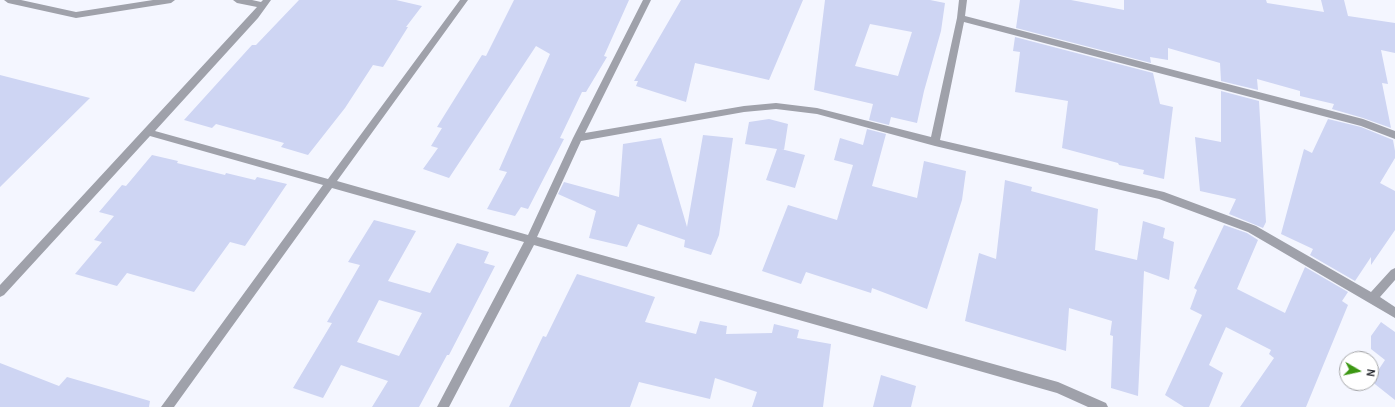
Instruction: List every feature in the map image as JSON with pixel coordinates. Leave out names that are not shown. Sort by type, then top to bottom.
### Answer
[{"type":"street","points":[[8,0],[76,15],[170,0]]},
{"type":"street","points":[[237,0],[265,2]]},
{"type":"street","points":[[167,407],[464,0]]},
{"type":"street","points":[[444,407],[531,240],[578,138],[648,0]]},
{"type":"street","points":[[935,142],[961,18],[963,0]]},
{"type":"street","points":[[0,292],[146,132],[255,16],[265,2]]},
{"type":"street","points":[[961,18],[1356,121],[1395,135]]},
{"type":"street","points":[[578,138],[744,109],[776,106],[817,111],[935,142],[1160,195],[1252,229],[1372,298],[1395,313]]},
{"type":"street","points":[[146,132],[1058,388],[1102,407]]},
{"type":"street","points":[[1372,298],[1395,273]]},
{"type":"building","points":[[299,0],[396,0],[422,6],[406,27],[408,27],[383,67],[373,65],[345,108],[308,155],[281,147],[284,143],[216,124],[212,128],[184,120],[252,45],[256,45]]},
{"type":"building","points":[[514,0],[629,0],[604,56],[607,57],[586,92],[582,92],[560,138],[564,139],[528,209],[521,207],[515,216],[487,209],[507,172],[499,170],[550,54],[536,46],[449,178],[423,169],[438,148],[431,146],[442,128],[437,127],[482,55],[486,56]]},
{"type":"building","points":[[681,0],[803,0],[769,80],[695,63],[686,102],[636,86],[638,81],[634,81]]},
{"type":"building","points":[[825,0],[930,0],[945,3],[941,31],[924,91],[917,123],[891,117],[889,125],[869,120],[873,104],[814,90]],"holes":[[[870,24],[912,32],[898,76],[855,66]]]},
{"type":"building","points":[[1020,0],[1071,0],[1124,10],[1124,0],[1266,0],[1267,3],[1324,12],[1321,0],[1344,0],[1348,16],[1395,23],[1395,53],[1381,50],[1388,84],[1382,83],[1391,128],[1332,109],[1334,104],[1300,96],[1300,91],[1257,79],[1258,90],[1221,81],[1220,63],[1168,48],[1168,60],[1150,57],[1151,63],[1016,28]]},
{"type":"building","points":[[1015,37],[1153,73],[1160,104],[1173,107],[1164,179],[1143,174],[1144,170],[1119,165],[1118,163],[1062,148],[1068,101],[1015,92],[1020,52],[1013,51]]},
{"type":"building","points":[[0,75],[90,98],[0,187]]},
{"type":"building","points":[[1221,91],[1259,101],[1266,222],[1263,228],[1229,214],[1236,199],[1200,191],[1195,137],[1221,142]]},
{"type":"building","points":[[769,119],[788,124],[784,150],[805,155],[795,188],[766,180],[777,149],[745,144],[749,122]]},
{"type":"building","points":[[1328,119],[1361,127],[1393,140],[1395,151],[1395,158],[1380,183],[1395,191],[1395,230],[1371,265],[1371,257],[1355,281],[1310,255],[1313,249],[1281,234],[1304,149],[1312,153]]},
{"type":"building","points":[[867,129],[886,134],[872,186],[917,198],[924,161],[966,171],[962,200],[927,309],[872,288],[871,293],[806,272],[801,284],[762,271],[788,205],[837,220],[853,165],[834,160],[840,138],[863,145]]},
{"type":"building","points":[[703,135],[733,138],[719,235],[711,255],[684,247],[685,240],[638,224],[627,247],[589,238],[596,211],[558,194],[564,182],[619,197],[623,144],[661,138],[687,227]]},
{"type":"building","points":[[152,155],[225,175],[226,173],[255,180],[257,177],[287,184],[245,246],[230,242],[194,292],[127,273],[117,286],[75,274],[102,242],[94,240],[114,216],[99,212],[122,185],[126,186]]},
{"type":"building","points":[[1005,180],[1032,187],[1031,191],[1098,209],[1095,250],[1137,260],[1143,221],[1165,228],[1163,238],[1174,242],[1169,280],[1144,271],[1138,396],[1111,388],[1113,336],[1110,335],[1112,321],[1069,308],[1066,351],[965,321],[979,253],[996,259]]},
{"type":"building","points":[[374,220],[416,231],[388,281],[430,293],[457,243],[489,252],[484,263],[495,266],[449,355],[447,355],[419,407],[372,407],[388,381],[341,365],[323,398],[293,388],[332,323],[327,322],[360,265],[348,262]],"holes":[[[379,300],[422,313],[399,356],[357,342]]]},
{"type":"building","points":[[1224,225],[1247,233],[1258,240],[1237,289],[1285,313],[1305,267],[1348,292],[1342,301],[1348,305],[1306,407],[1240,407],[1274,358],[1269,354],[1271,350],[1226,327],[1209,365],[1223,373],[1209,407],[1184,407],[1165,395],[1202,315],[1190,309],[1197,290],[1194,288]]},
{"type":"building","points":[[577,274],[655,297],[645,322],[696,334],[700,321],[727,326],[726,334],[772,333],[774,324],[799,330],[797,338],[831,344],[823,407],[752,407],[757,392],[715,378],[710,399],[639,382],[630,407],[509,407],[543,336],[546,337]]},
{"type":"building","points":[[1381,322],[1395,332],[1395,400],[1379,387],[1379,369],[1385,360],[1379,355],[1379,351],[1374,351],[1371,349],[1371,336]]},
{"type":"building","points":[[0,363],[59,386],[67,377],[150,401],[149,407],[0,407]]},
{"type":"building","points":[[881,375],[916,386],[911,407],[873,407]]}]
